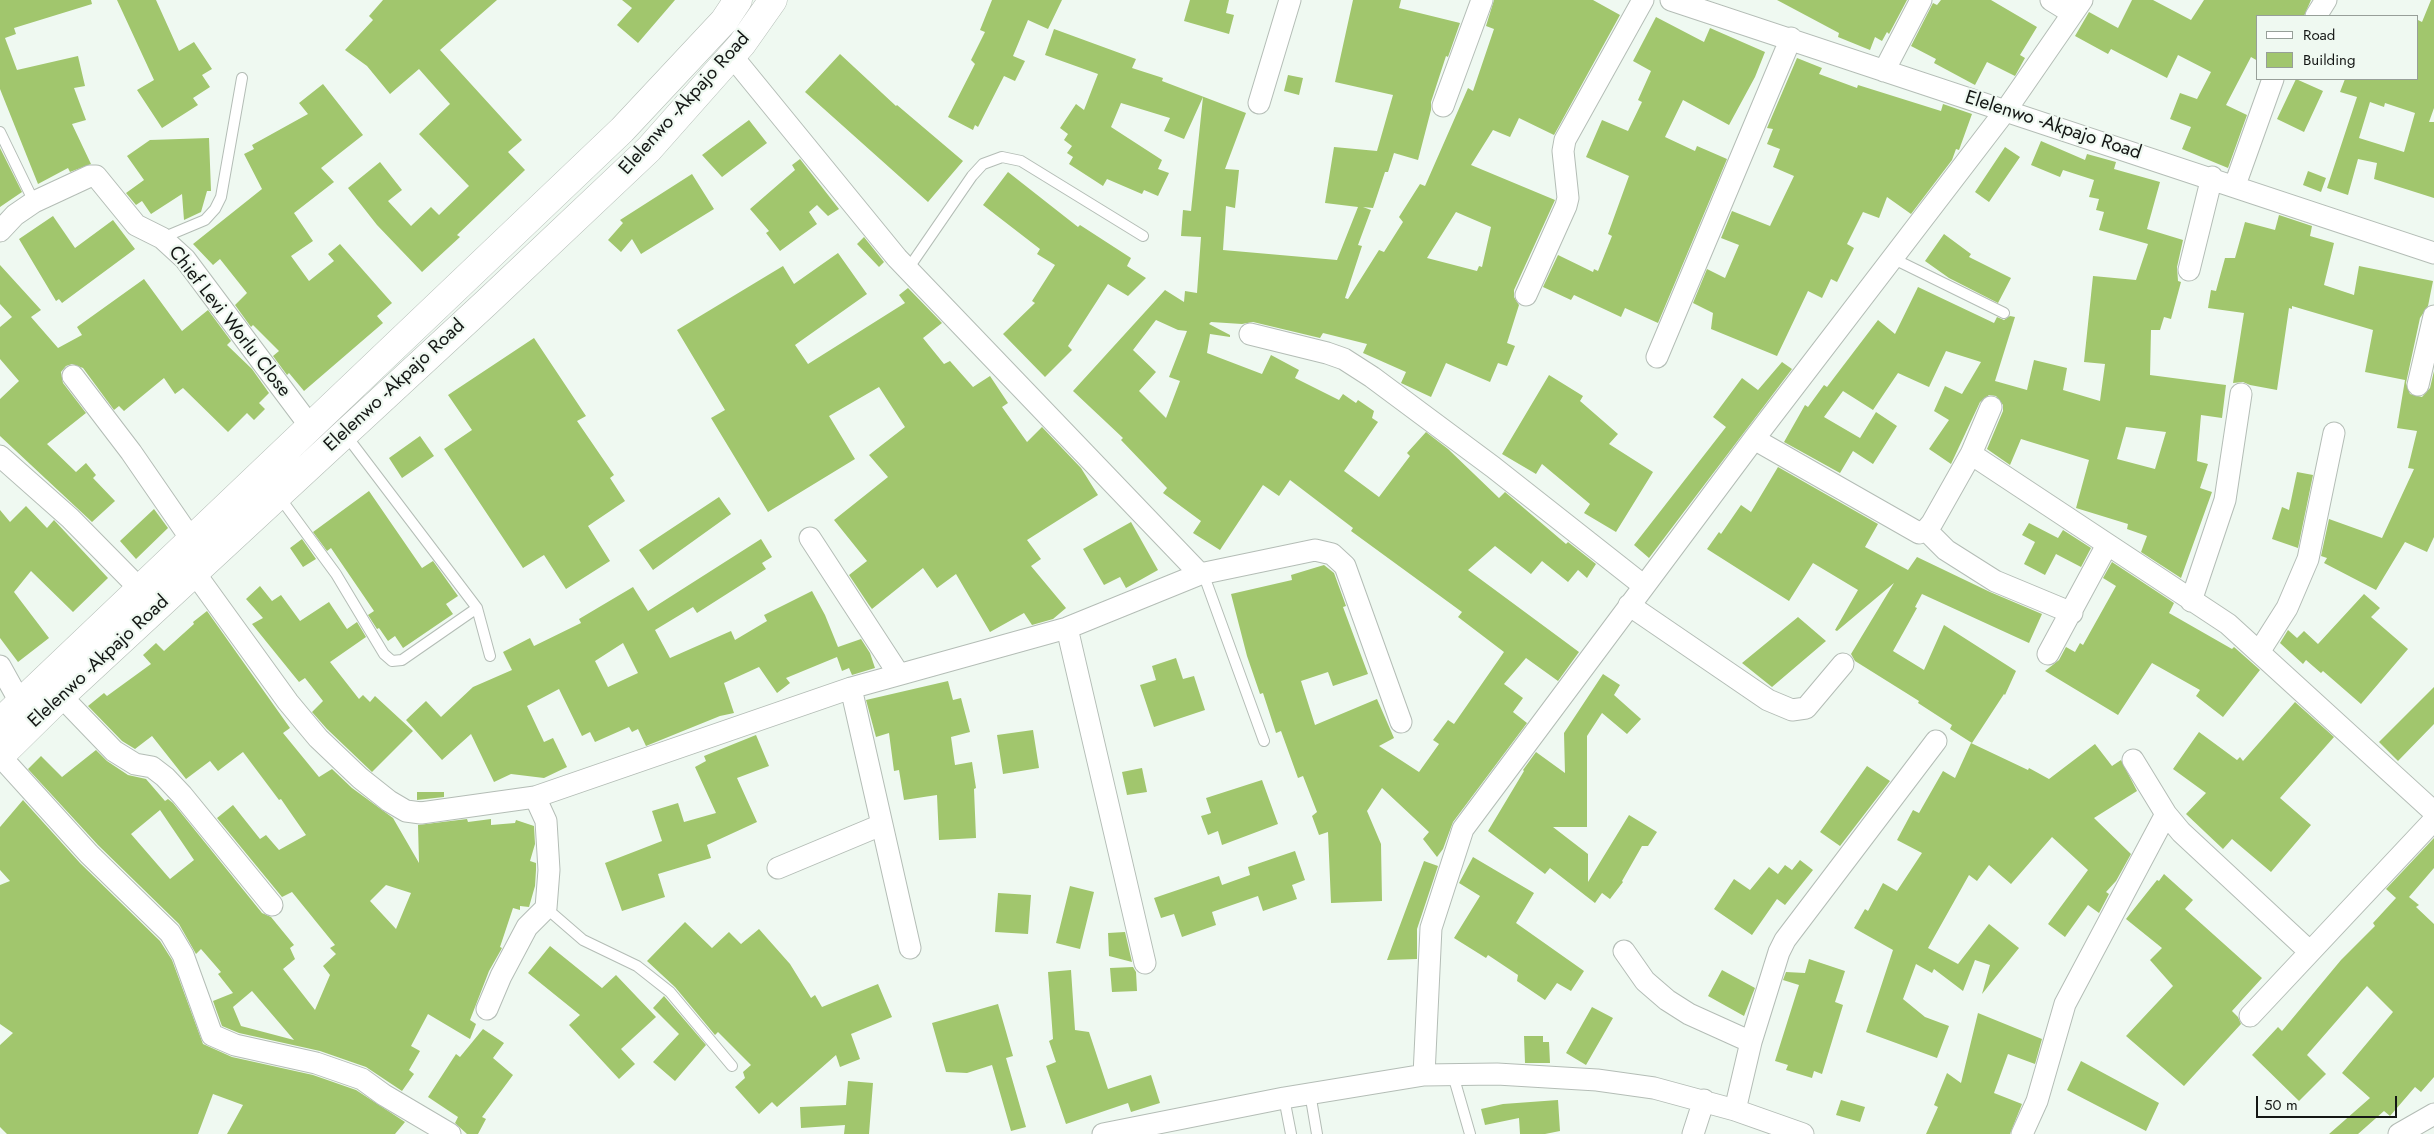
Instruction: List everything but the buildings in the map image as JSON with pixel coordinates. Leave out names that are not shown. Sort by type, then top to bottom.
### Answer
[{"type":"main road","name":"Elelenwo -Akpajo Road","points":[[0,722],[622,130],[724,21],[738,0]]},
{"type":"main road","name":"Elelenwo -Akpajo Road","points":[[0,756],[61,696],[649,149],[732,56],[773,0]]},
{"type":"street","points":[[1259,103],[1290,0]]},
{"type":"street","points":[[1443,106],[1482,0]]},
{"type":"street","points":[[1526,295],[1566,206],[1568,198],[1562,151],[1565,140],[1643,0]]},
{"type":"street","name":"Elelenwo -Akpajo Road","points":[[1671,0],[1718,7],[1791,38],[1884,71],[2212,177],[2434,253]]},
{"type":"street","points":[[1884,71],[1921,0]]},
{"type":"street","points":[[1424,1075],[1431,928],[1463,829],[1754,439],[1894,259],[2006,110],[2077,6],[2052,0]]},
{"type":"street","points":[[2317,15],[2326,0]]},
{"type":"street","points":[[1657,357],[1791,38]]},
{"type":"street","points":[[732,56],[908,269],[1201,573]]},
{"type":"street","points":[[2235,185],[2274,80]]},
{"type":"street","name":"Chief Levi Worlu Close","points":[[0,231],[15,216],[34,202],[90,176],[96,176],[136,225],[162,238],[185,259],[310,426]]},
{"type":"street","points":[[2189,270],[2212,177]]},
{"type":"street","points":[[2418,385],[2434,316]]},
{"type":"street","points":[[1250,334],[1328,353],[1344,360],[1372,377],[1493,467],[1644,586]]},
{"type":"street","points":[[73,376],[131,452],[191,539]]},
{"type":"street","points":[[2191,601],[2225,500],[2241,394]]},
{"type":"street","points":[[1754,439],[1919,533],[1926,530],[1971,454],[1991,407]]},
{"type":"street","points":[[2259,652],[2287,608],[2308,559],[2334,433]]},
{"type":"street","points":[[1971,454],[2228,624],[2434,812]]},
{"type":"street","points":[[0,456],[70,518],[140,589]]},
{"type":"street","points":[[1926,530],[1946,550],[1963,563],[1995,581],[2072,613]]},
{"type":"street","points":[[810,538],[898,673]]},
{"type":"street","points":[[2048,654],[2072,613],[2106,545]]},
{"type":"street","points":[[194,572],[300,717],[332,751],[389,801],[406,811],[421,813],[535,797],[898,673],[1066,628],[1201,573],[1315,550],[1324,551],[1339,559],[1345,566],[1401,722]]},
{"type":"street","points":[[1630,605],[1768,700],[1792,710],[1806,708],[1843,664]]},
{"type":"street","points":[[1066,628],[1145,963]]},
{"type":"street","points":[[0,666],[20,702]]},
{"type":"street","points":[[851,688],[910,948]]},
{"type":"street","points":[[61,696],[114,752],[135,764],[152,767],[165,778],[182,795],[272,905]]},
{"type":"street","points":[[1735,1110],[1752,1042],[1779,952],[1785,940],[1936,742]]},
{"type":"street","points":[[0,756],[89,854],[170,933],[183,955],[212,1035],[235,1045],[316,1063],[362,1079],[384,1095],[450,1134]]},
{"type":"street","points":[[2133,760],[2166,814],[2181,832],[2310,952]]},
{"type":"street","points":[[487,1009],[501,976],[527,927],[546,908],[549,870],[546,821],[535,797]]},
{"type":"street","points":[[2022,1134],[2037,1101],[2065,1004],[2166,814]]},
{"type":"street","points":[[2250,1016],[2434,820]]},
{"type":"street","points":[[778,868],[881,825]]},
{"type":"street","points":[[1624,951],[1645,981],[1667,1000],[1688,1014],[1752,1042]]},
{"type":"street","points":[[1103,1134],[1310,1093],[1424,1075],[1497,1074],[1597,1080],[1654,1088],[1704,1100],[1802,1134]]},
{"type":"street","points":[[1693,1134],[1704,1100]]},
{"type":"street","points":[[2399,1134],[2434,1114]]},
{"type":"lane","points":[[162,238],[205,220],[215,209],[221,197],[242,78]]},
{"type":"lane","points":[[0,132],[34,202]]},
{"type":"lane","points":[[908,269],[972,176],[983,164],[1002,157],[1021,161],[1144,236]]},
{"type":"lane","points":[[1894,259],[2004,313]]},
{"type":"lane","points":[[345,433],[477,608],[490,656]]},
{"type":"lane","points":[[278,494],[336,574],[384,654],[392,661],[402,660],[477,608]]},
{"type":"lane","points":[[1201,573],[1264,741]]},
{"type":"lane","points":[[546,908],[583,940],[637,966],[670,992],[732,1066]]},
{"type":"lane","points":[[1453,1075],[1470,1134]]},
{"type":"lane","points":[[1310,1093],[1317,1134]]},
{"type":"lane","points":[[1284,1098],[1291,1134]]}]
